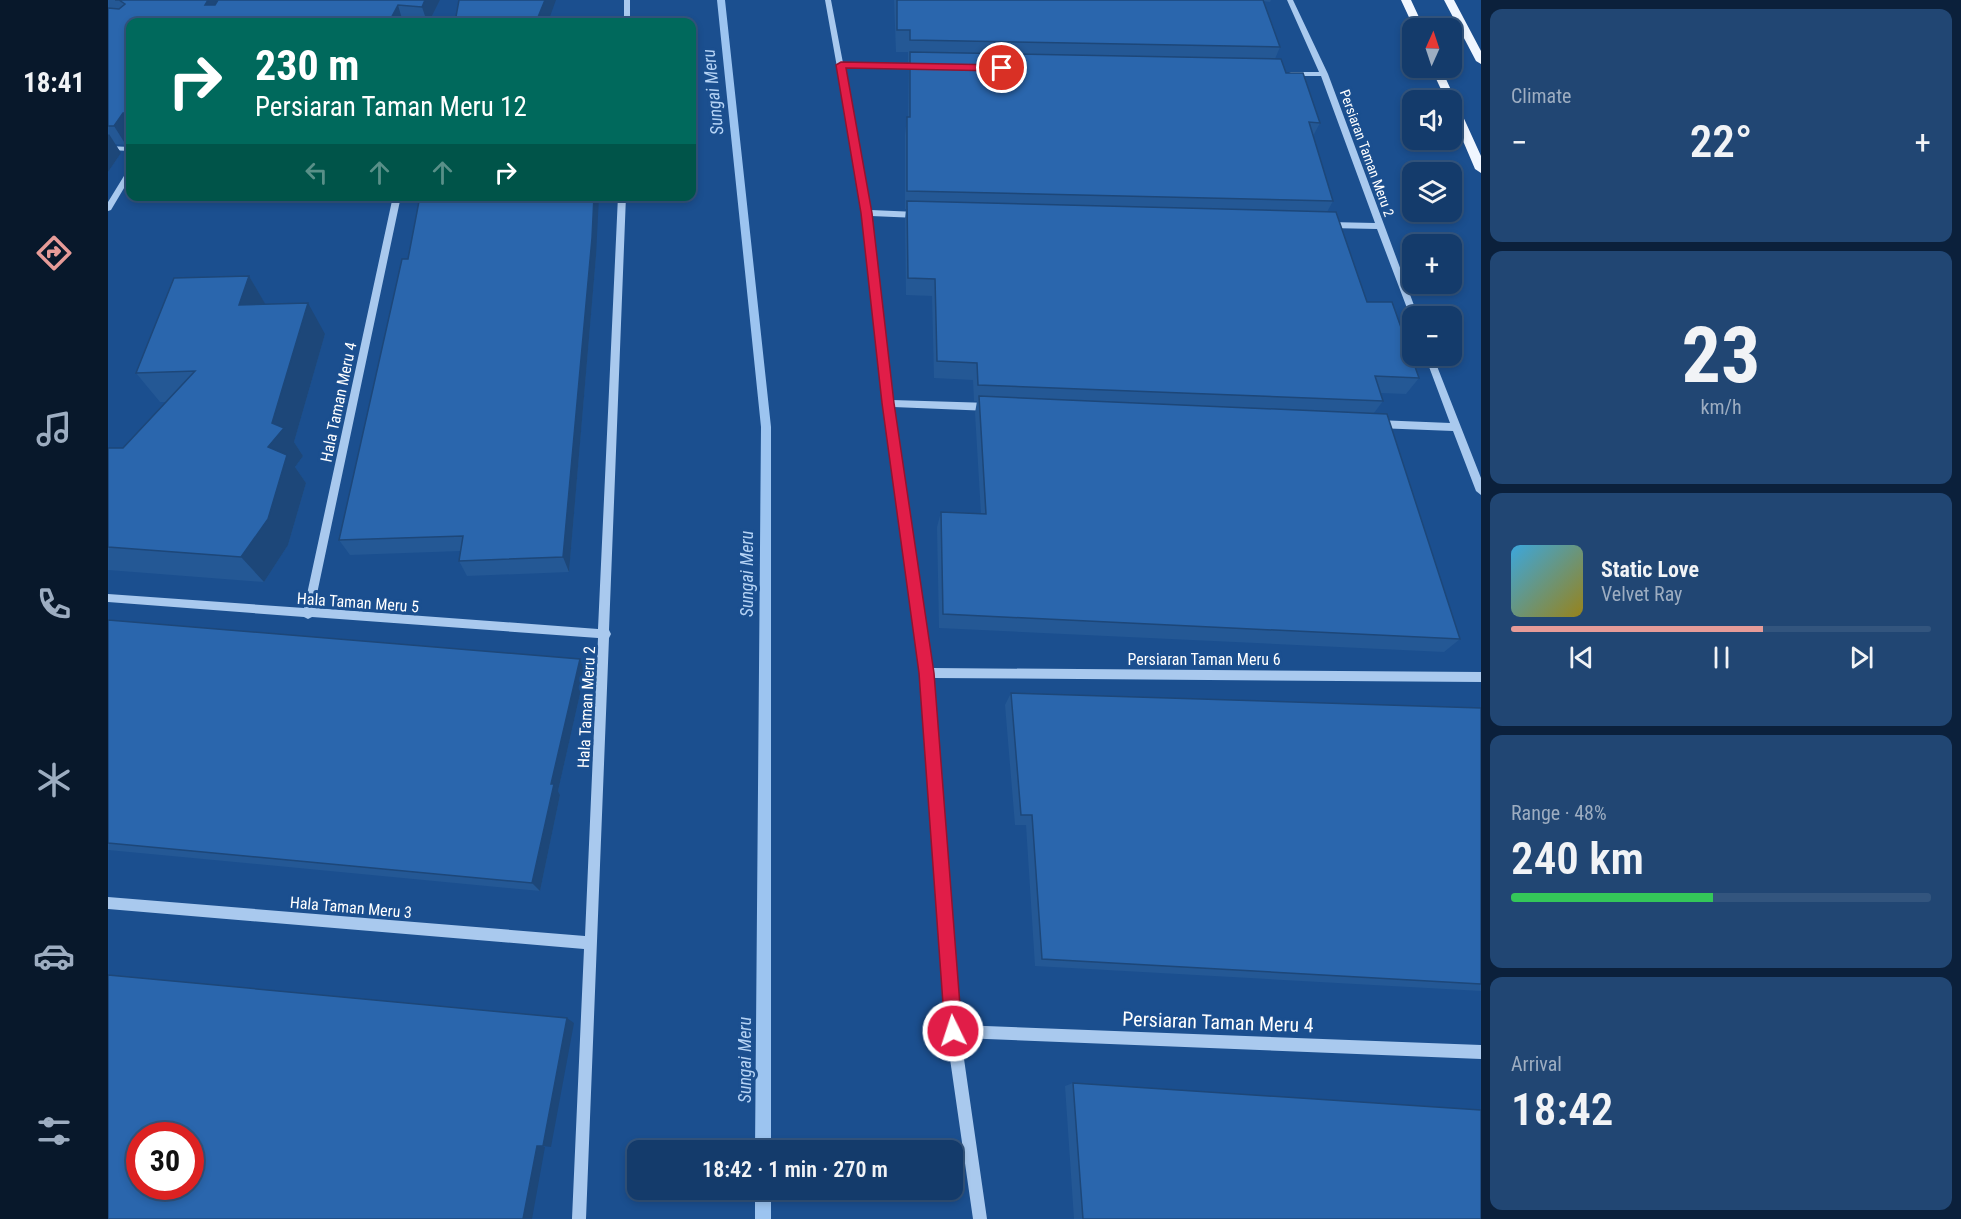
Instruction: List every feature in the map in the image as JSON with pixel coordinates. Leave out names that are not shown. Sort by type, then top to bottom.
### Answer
[{"type":"main road","points":[[1407,0],[1415,18]]},
{"type":"main road","points":[[1449,0],[1481,62]]},
{"type":"main road","points":[[1462,127],[1481,169]]},
{"type":"street","points":[[627,0],[627,18]]},
{"type":"street","points":[[828,0],[867,213],[888,403],[927,673],[953,1031],[980,1219]]},
{"type":"street","name":"Persiaran Taman Meru 2","points":[[1290,0],[1324,74],[1410,306]]},
{"type":"street","points":[[841,65],[935,67]]},
{"type":"street","points":[[1277,73],[1324,74]]},
{"type":"street","points":[[108,148],[126,149]]},
{"type":"street","points":[[108,208],[126,179]]},
{"type":"street","name":"Hala Taman Meru 4","points":[[308,614],[396,201]]},
{"type":"street","name":"Hala Taman Meru 2","points":[[579,1219],[606,634],[622,201]]},
{"type":"street","points":[[867,213],[926,215]]},
{"type":"street","points":[[1320,224],[1379,226]]},
{"type":"street","points":[[1433,366],[1481,491]]},
{"type":"street","points":[[888,403],[1006,408]]},
{"type":"street","points":[[1362,423],[1456,427]]},
{"type":"street","name":"Hala Taman Meru 5","points":[[108,598],[606,634]]},
{"type":"street","name":"Persiaran Taman Meru 6","points":[[927,673],[1481,677]]},
{"type":"street","name":"Hala Taman Meru 3","points":[[108,903],[591,943]]},
{"type":"street","name":"Persiaran Taman Meru 4","points":[[953,1031],[1481,1052]]},
{"type":"building","points":[[119,0],[208,0],[205,5],[215,5],[218,0],[425,0],[422,7],[398,5],[391,18],[126,18],[126,113],[123,113],[114,126],[108,126],[108,8],[119,9],[125,4]]},
{"type":"building","points":[[459,0],[545,0],[538,18],[456,18]]},
{"type":"building","points":[[897,0],[1263,0],[1280,47],[910,40],[910,30],[897,30]]},
{"type":"building","points":[[910,52],[1281,59],[1286,73],[1303,73],[1320,123],[1309,122],[1333,201],[907,191]]},
{"type":"building","points":[[419,201],[594,201],[563,557],[459,561],[463,536],[339,540],[402,259],[408,259]]},
{"type":"building","points":[[907,201],[1336,212],[1367,302],[1392,302],[1402,330],[1402,366],[1415,366],[1419,378],[1375,376],[1383,401],[978,385],[977,363],[937,361],[935,279],[908,278]]},
{"type":"building","points":[[249,276],[239,305],[308,303],[272,423],[284,428],[268,447],[287,455],[268,519],[241,557],[108,547],[108,448],[123,448],[195,371],[136,373],[174,278]]},
{"type":"building","points":[[979,396],[1387,414],[1460,639],[943,614],[941,512],[986,514]]},
{"type":"building","points":[[108,620],[580,659],[551,784],[554,784],[532,883],[108,843]]},
{"type":"building","points":[[1011,693],[1481,708],[1481,984],[1042,959],[1032,815],[1021,815]]},
{"type":"building","points":[[108,975],[567,1018],[543,1146],[537,1146],[523,1219],[108,1219]]},
{"type":"building","points":[[1073,1083],[1481,1110],[1481,1219],[1083,1219]]},
{"type":"waterway","name":"Sungai Meru","points":[[721,0],[766,427],[763,1140]]},
{"type":"waterway","name":"Sungai Meru","points":[[763,1200],[763,1219]]},
{"type":"route","points":[[953,1031],[927,673],[888,403],[867,213],[841,65],[1002,68]]}]
